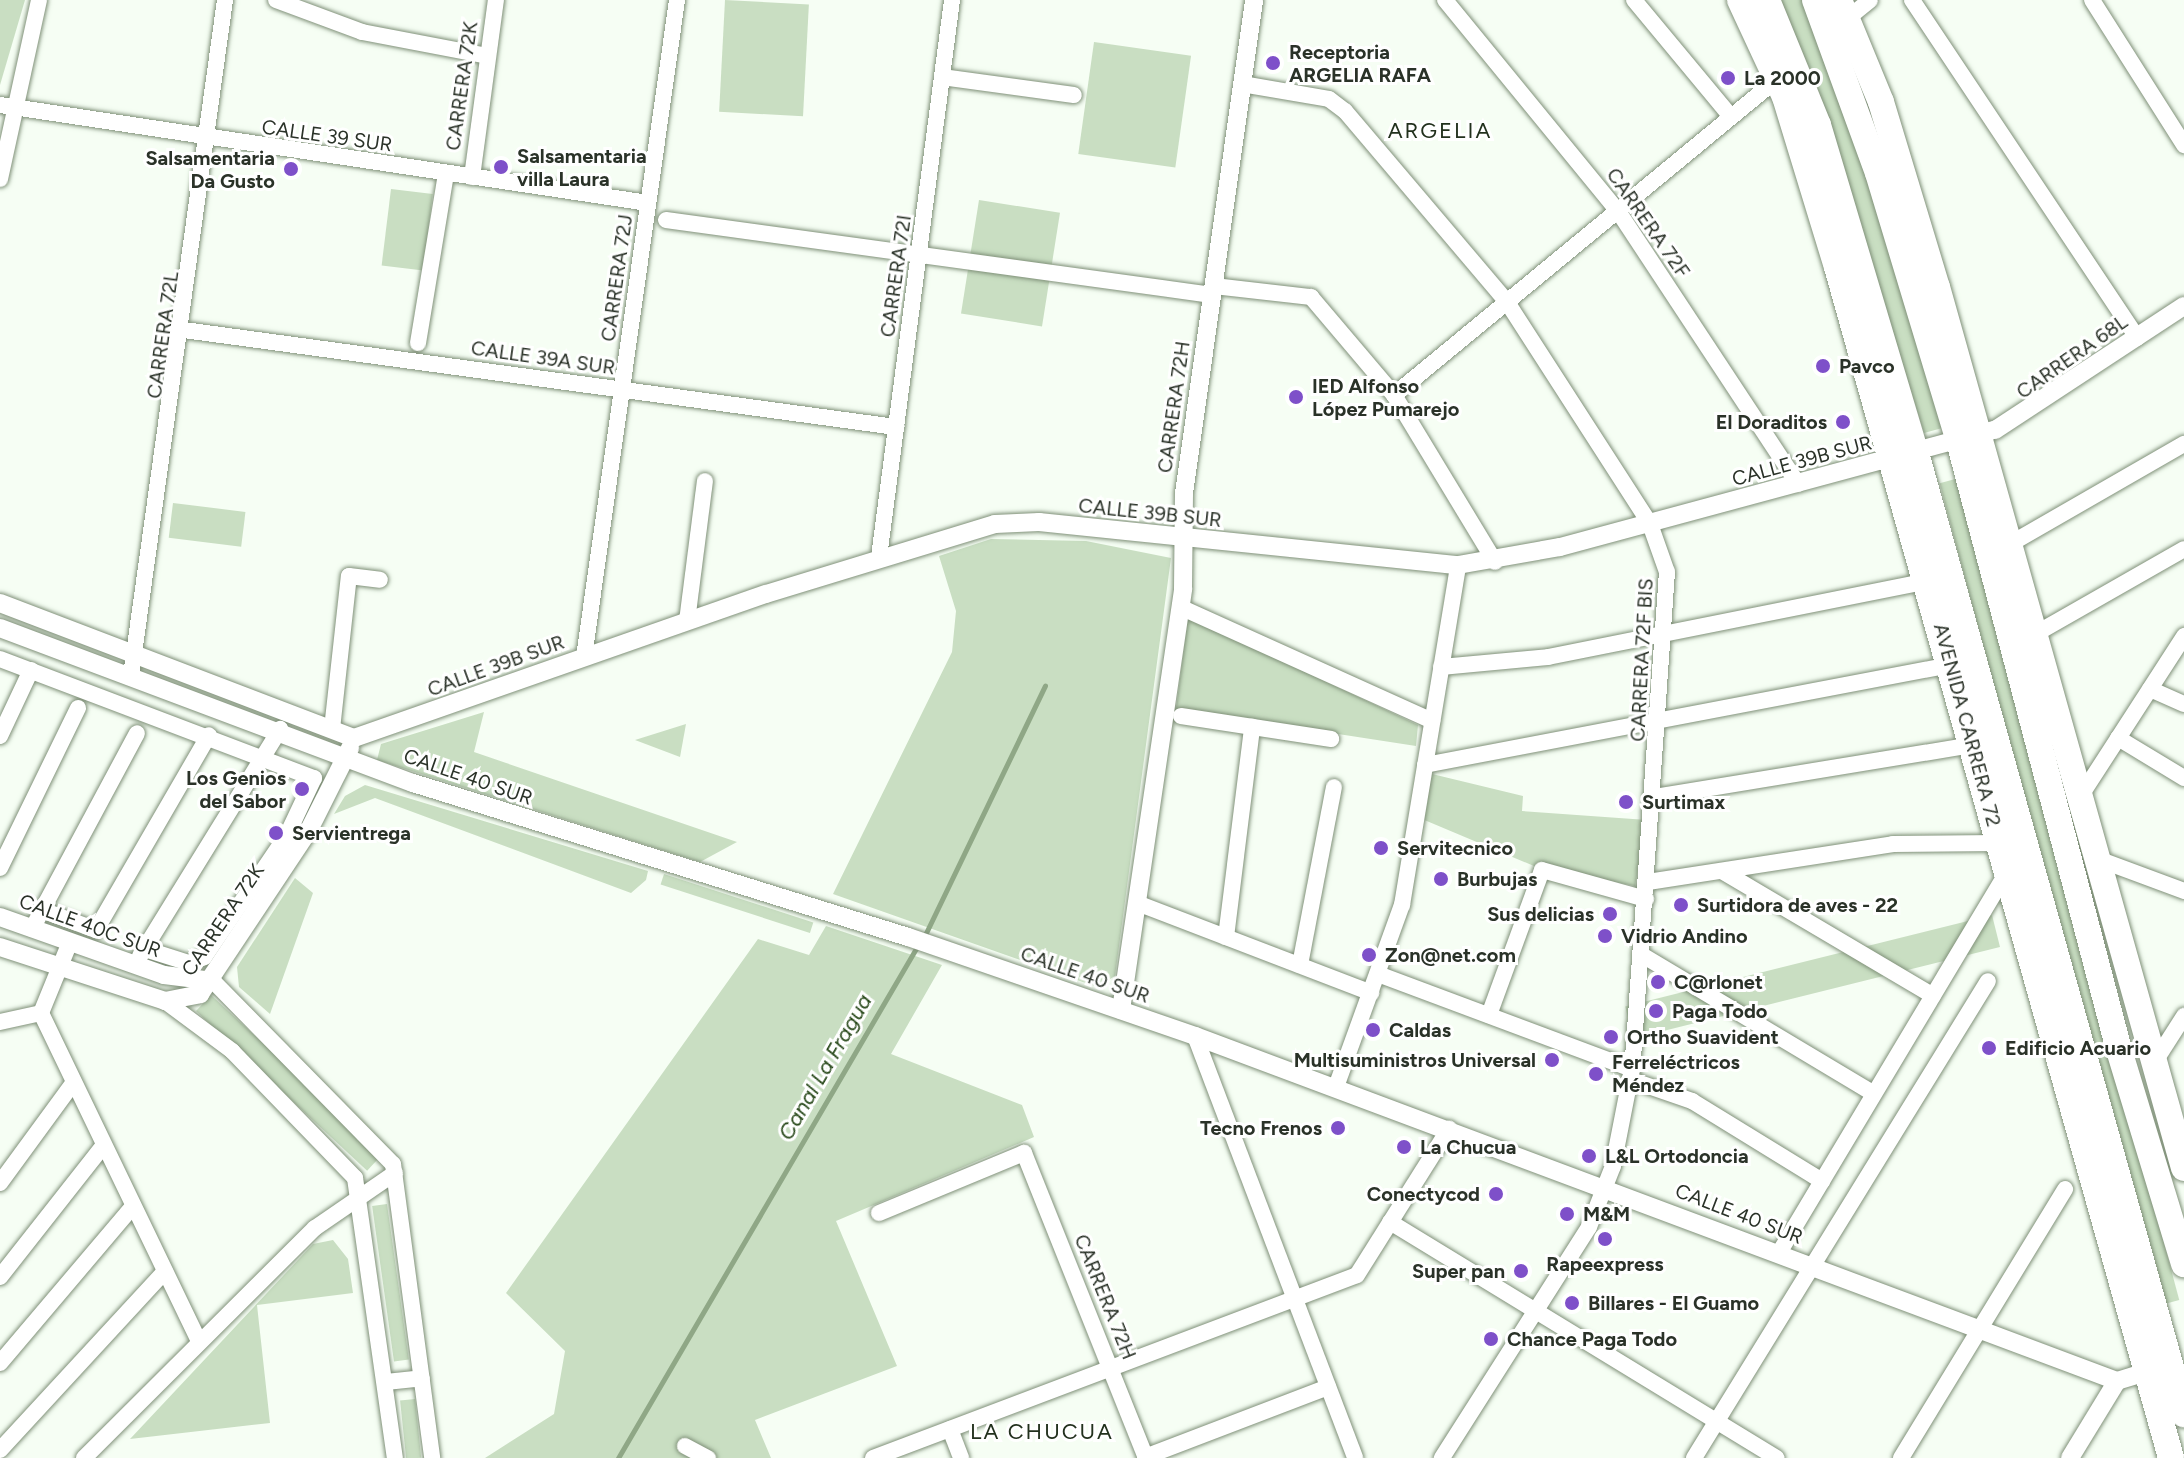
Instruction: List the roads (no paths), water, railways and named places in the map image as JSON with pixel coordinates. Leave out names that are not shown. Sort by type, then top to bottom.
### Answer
[{"type":"highway","name":"AVENIDA CARRERA 72","points":[[1740,0],[1777,79],[1990,716],[2184,1414]]},
{"type":"highway","name":"AVENIDA CARRERA 72","points":[[1767,0],[1818,125],[1905,456],[1929,581],[1950,665],[2171,1458]]},
{"type":"highway","points":[[1815,0],[1969,439],[2010,544],[2037,633],[2153,1065],[2183,1159]]},
{"type":"highway","points":[[1844,9],[1881,102],[1969,439],[2096,964],[2184,1264]]},
{"type":"highway","points":[[1950,665],[1990,716]]},
{"type":"highway","points":[[2096,964],[2109,899]]},
{"type":"street","points":[[0,179],[8,107],[39,0]]},
{"type":"street","name":"CARRERA 72L","points":[[131,675],[184,330],[225,0]]},
{"type":"street","points":[[276,0],[362,32],[488,56]]},
{"type":"street","name":"CARRERA 72K","points":[[472,177],[496,0]]},
{"type":"street","name":"CARRERA 72J","points":[[584,657],[677,0]]},
{"type":"street","name":"CARRERA 72I","points":[[879,557],[952,0]]},
{"type":"street","name":"CARRERA 72H","points":[[1121,1010],[1180,607],[1186,539],[1184,493],[1254,0]]},
{"type":"street","name":"CARRERA 72F","points":[[1445,0],[1618,211],[1798,484]]},
{"type":"street","points":[[1634,0],[1731,117]]},
{"type":"street","points":[[1844,9],[1870,0]]},
{"type":"street","points":[[1912,0],[2137,338]]},
{"type":"street","points":[[2092,0],[2184,145]]},
{"type":"street","points":[[942,77],[1074,95]]},
{"type":"street","points":[[1394,395],[1777,79]]},
{"type":"street","name":"CARRERA 72F BIS","points":[[1242,84],[1329,99],[1507,302],[1650,524],[1667,572],[1668,634],[1631,1074],[1606,1188],[1537,1312],[1442,1458]]},
{"type":"street","name":"CALLE 39 SUR","points":[[8,107],[648,203]]},
{"type":"street","name":"CARRERA 72K","points":[[418,343],[446,173]]},
{"type":"street","points":[[666,220],[919,255],[1213,290],[1297,293],[1311,297],[1394,395],[1495,562]]},
{"type":"street","name":"CARRERA 68L","points":[[1969,439],[2033,412],[2184,306]]},
{"type":"street","name":"CALLE 39A SUR","points":[[184,330],[896,427]]},
{"type":"street","name":"CALLE 39B SUR","points":[[354,738],[879,557],[1017,522],[1458,565],[1495,562],[1969,439]]},
{"type":"street","points":[[2010,544],[2184,444]]},
{"type":"street","points":[[687,621],[705,481]]},
{"type":"street","points":[[2037,633],[2184,549]]},
{"type":"street","points":[[1336,1087],[1402,905],[1458,565]]},
{"type":"street","points":[[332,729],[349,576],[380,580]]},
{"type":"street","points":[[1441,667],[1548,657],[1929,581]]},
{"type":"street","points":[[0,603],[354,738],[347,756]]},
{"type":"street","points":[[1180,607],[1432,721]]},
{"type":"street","name":"CALLE 40 SUR","points":[[0,628],[347,756],[658,863],[908,937],[1195,1036],[2117,1381]]},
{"type":"street","points":[[2080,797],[2184,636]]},
{"type":"street","points":[[0,659],[264,755]]},
{"type":"street","points":[[1425,765],[1950,665]]},
{"type":"street","points":[[0,736],[31,670]]},
{"type":"street","points":[[2150,689],[2184,704]]},
{"type":"street","points":[[0,868],[78,708]]},
{"type":"street","points":[[314,722],[332,709]]},
{"type":"street","points":[[1181,716],[1331,739]]},
{"type":"street","points":[[1226,937],[1252,727]]},
{"type":"street","points":[[140,957],[280,729]]},
{"type":"street","points":[[32,929],[137,733]]},
{"type":"street","name":"CALLE 40C SUR","points":[[42,910],[96,930],[209,735]]},
{"type":"street","points":[[2118,738],[2184,778]]},
{"type":"street","points":[[1655,797],[1973,745]]},
{"type":"street","name":"CARRERA 72K","points":[[140,957],[197,962],[221,933],[300,812],[315,782],[310,773],[264,755]]},
{"type":"street","name":"CARRERA 72K","points":[[165,1001],[191,999],[213,981],[347,756]]},
{"type":"street","points":[[1300,965],[1334,787]]},
{"type":"street","points":[[1489,1015],[1542,870],[1647,891],[1722,871],[1893,844],[1998,843]]},
{"type":"street","points":[[2098,859],[2184,891]]},
{"type":"street","points":[[1722,871],[1933,996]]},
{"type":"street","points":[[1779,1253],[2006,874]]},
{"type":"street","points":[[1137,903],[1371,993]]},
{"type":"street","name":"CALLE 40C SUR","points":[[0,917],[70,942],[140,957],[213,981]]},
{"type":"street","points":[[221,933],[237,943]]},
{"type":"street","points":[[70,942],[41,1013],[199,1342]]},
{"type":"street","points":[[0,947],[165,1001],[205,1026],[339,1154],[361,1195],[395,1458]]},
{"type":"street","points":[[1642,955],[1874,1094]]},
{"type":"street","points":[[1378,974],[1489,1015],[1692,1101],[1822,1181]]},
{"type":"street","points":[[213,981],[371,1134],[395,1173],[432,1458]]},
{"type":"street","points":[[1694,1458],[1988,981]]},
{"type":"street","points":[[0,1022],[41,1013]]},
{"type":"street","points":[[2153,1065],[2184,1016]]},
{"type":"street","points":[[1195,1036],[1355,1458]]},
{"type":"street","points":[[0,1183],[74,1082]]},
{"type":"street","points":[[873,1458],[1357,1275],[1449,1129]]},
{"type":"street","points":[[0,1277],[104,1145]]},
{"type":"street","name":"CARRERA 72H","points":[[879,1213],[1024,1153],[1145,1458]]},
{"type":"street","points":[[84,1458],[315,1228],[395,1173]]},
{"type":"street","points":[[1901,1458],[2065,1189]]},
{"type":"street","points":[[0,1363],[133,1206]]},
{"type":"street","points":[[1390,1222],[1777,1458]]},
{"type":"street","points":[[0,1450],[165,1271]]},
{"type":"street","points":[[2070,1458],[2117,1381],[2147,1372]]},
{"type":"street","points":[[386,1382],[422,1378]]},
{"type":"street","points":[[1145,1458],[1328,1387]]},
{"type":"street","points":[[950,1429],[961,1458]]},
{"type":"street","points":[[685,1446],[708,1458]]},
{"type":"waterway","name":"Canal La Fragua","points":[[924,937],[1045,686]]},
{"type":"waterway","name":"Canal La Fragua","points":[[618,1458],[918,945]]},
{"type":"place","name":"Receptoria ARGELIA RAFA","points":[[1273,63]]},
{"type":"place","name":"La 2000","points":[[1728,78]]},
{"type":"place","name":"Salsamentaria villa Laura","points":[[501,167]]},
{"type":"place","name":"Salsamentaria Da Gusto","points":[[291,169]]},
{"type":"place","name":"Pavco","points":[[1823,366]]},
{"type":"place","name":"IED Alfonso López Pumarejo","points":[[1296,397]]},
{"type":"place","name":"El Doraditos","points":[[1843,422]]},
{"type":"place","name":"Los Genios del Sabor","points":[[302,789]]},
{"type":"place","name":"Surtimax","points":[[1626,802]]},
{"type":"place","name":"Servientrega","points":[[276,833]]},
{"type":"place","name":"Servitecnico","points":[[1381,848]]},
{"type":"place","name":"Burbujas","points":[[1441,879]]},
{"type":"place","name":"Surtidora de aves - 22","points":[[1681,905]]},
{"type":"place","name":"Sus delicias","points":[[1610,914]]},
{"type":"place","name":"Vidrio Andino","points":[[1605,936]]},
{"type":"place","name":"Zon@net.com","points":[[1369,955]]},
{"type":"place","name":"C@rlonet","points":[[1658,982]]},
{"type":"place","name":"Paga Todo","points":[[1656,1011]]},
{"type":"place","name":"Caldas","points":[[1373,1030]]},
{"type":"place","name":"Ortho Suavident","points":[[1611,1037]]},
{"type":"place","name":"Edificio Acuario","points":[[1989,1048]]},
{"type":"place","name":"Multisuministros Universal","points":[[1552,1060]]},
{"type":"place","name":"Ferreléctricos Méndez","points":[[1596,1074]]},
{"type":"place","name":"Tecno Frenos","points":[[1338,1128]]},
{"type":"place","name":"La Chucua","points":[[1404,1147]]},
{"type":"place","name":"L&L Ortodoncia","points":[[1589,1156]]},
{"type":"place","name":"Conectycod","points":[[1496,1194]]},
{"type":"place","name":"M&M","points":[[1567,1214]]},
{"type":"place","name":"Rapeexpress","points":[[1605,1239]]},
{"type":"place","name":"Super pan","points":[[1521,1271]]},
{"type":"place","name":"Billares - El Guamo","points":[[1572,1303]]},
{"type":"place","name":"Chance Paga Todo","points":[[1491,1339]]},
{"type":"district","name":"ARGELIA","points":[[1440,131]]},
{"type":"district","name":"LA CHUCUA","points":[[1042,1432]]}]
